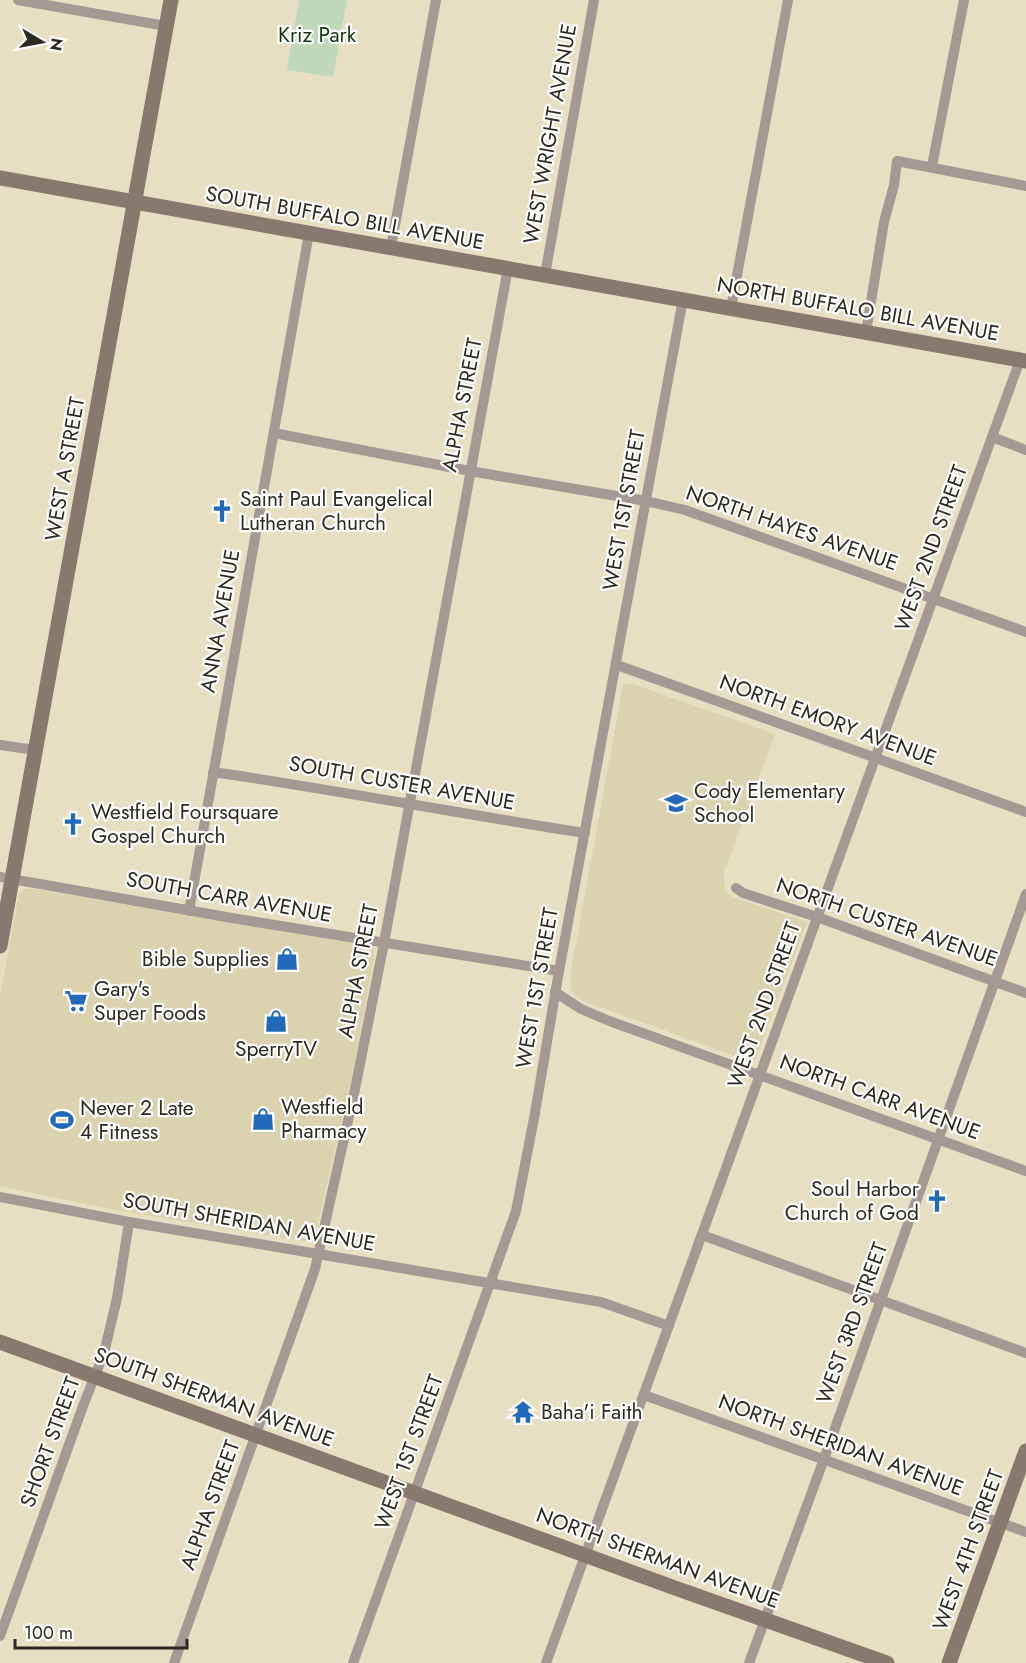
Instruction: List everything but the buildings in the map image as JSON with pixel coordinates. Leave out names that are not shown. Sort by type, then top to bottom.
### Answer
[{"type":"street","points":[[18,0],[166,26]]},
{"type":"street","name":"WEST A STREET","points":[[0,946],[6,878],[35,750],[171,0]]},
{"type":"street","points":[[391,247],[436,0]]},
{"type":"street","name":"WEST WRIGHT AVENUE","points":[[545,275],[594,0]]},
{"type":"street","points":[[731,308],[788,0]]},
{"type":"street","points":[[932,166],[964,0]]},
{"type":"street","points":[[866,332],[897,161],[1026,186]]},
{"type":"street","name":"SOUTH BUFFALO BILL AVENUE","points":[[0,178],[683,299]]},
{"type":"street","name":"ANNA AVENUE","points":[[189,910],[309,233]]},
{"type":"street","name":"ALPHA STREET","points":[[174,1663],[319,1254],[384,943],[508,268]]},
{"type":"street","name":"NORTH BUFFALO BILL AVENUE","points":[[683,299],[1023,360]]},
{"type":"street","name":"WEST 1ST STREET","points":[[353,1663],[516,1211],[683,299]]},
{"type":"street","name":"WEST 2ND STREET","points":[[546,1663],[933,598],[1023,360]]},
{"type":"street","name":"NORTH HAYES AVENUE","points":[[274,433],[686,510],[1026,632]]},
{"type":"street","points":[[992,438],[1026,450]]},
{"type":"street","name":"NORTH EMORY AVENUE","points":[[616,665],[1026,812]]},
{"type":"street","points":[[0,745],[35,750]]},
{"type":"street","name":"SOUTH CUSTER AVENUE","points":[[213,772],[585,833]]},
{"type":"street","name":"SOUTH CARR AVENUE","points":[[6,878],[559,972]]},
{"type":"street","name":"NORTH CUSTER AVENUE","points":[[736,888],[743,893],[817,917],[1026,993]]},
{"type":"street","name":"WEST 3RD STREET","points":[[749,1663],[1026,894]]},
{"type":"street","name":"NORTH CARR AVENUE","points":[[555,992],[581,1009],[612,1022],[1026,1171]]},
{"type":"street","name":"SOUTH SHERIDAN AVENUE","points":[[0,1197],[129,1222],[491,1283]]},
{"type":"street","name":"SHORT STREET","points":[[0,1636],[104,1353],[129,1222]]},
{"type":"street","points":[[702,1235],[1026,1353]]},
{"type":"street","points":[[491,1283],[601,1302],[669,1326]]},
{"type":"street","name":"SOUTH SHERMAN AVENUE","points":[[0,1342],[414,1492]]},
{"type":"street","name":"NORTH SHERIDAN AVENUE","points":[[644,1395],[1026,1532]]},
{"type":"street","name":"WEST 4TH STREET","points":[[949,1663],[1026,1451]]},
{"type":"street","name":"NORTH SHERMAN AVENUE","points":[[414,1492],[887,1663]]},
{"type":"shaded area","name":"Cody Elementary School","points":[[630,683],[775,734],[724,873],[725,890],[732,897],[807,922],[754,1063],[578,999],[571,990],[570,977],[623,685]]},
{"type":"shaded area","points":[[24,889],[371,946],[374,950],[374,957],[353,1072],[314,1240],[309,1242],[104,1208],[0,1186],[0,997],[19,894]]},
{"type":"green space","name":"Kriz Park","points":[[299,0],[347,0],[333,77],[287,70]]},
{"type":"place","name":"Saint Paul Evangelical Lutheran Church","points":[[222,511]]},
{"type":"place","name":"Cody Elementary School","points":[[676,803]]},
{"type":"place","name":"Westfield Foursquare Gospel Church","points":[[73,824]]},
{"type":"place","name":"Bible Supplies","points":[[287,959]]},
{"type":"place","name":"Gary's Super Foods","points":[[76,1001]]},
{"type":"place","name":"SperryTV","points":[[276,1021]]},
{"type":"place","name":"Westfield Pharmacy","points":[[263,1119]]},
{"type":"place","name":"Never 2 Late 4 Fitness","points":[[62,1120]]},
{"type":"place","name":"Soul Harbor Church of God","points":[[937,1201]]},
{"type":"place","name":"Baha'i Faith","points":[[523,1412]]}]
